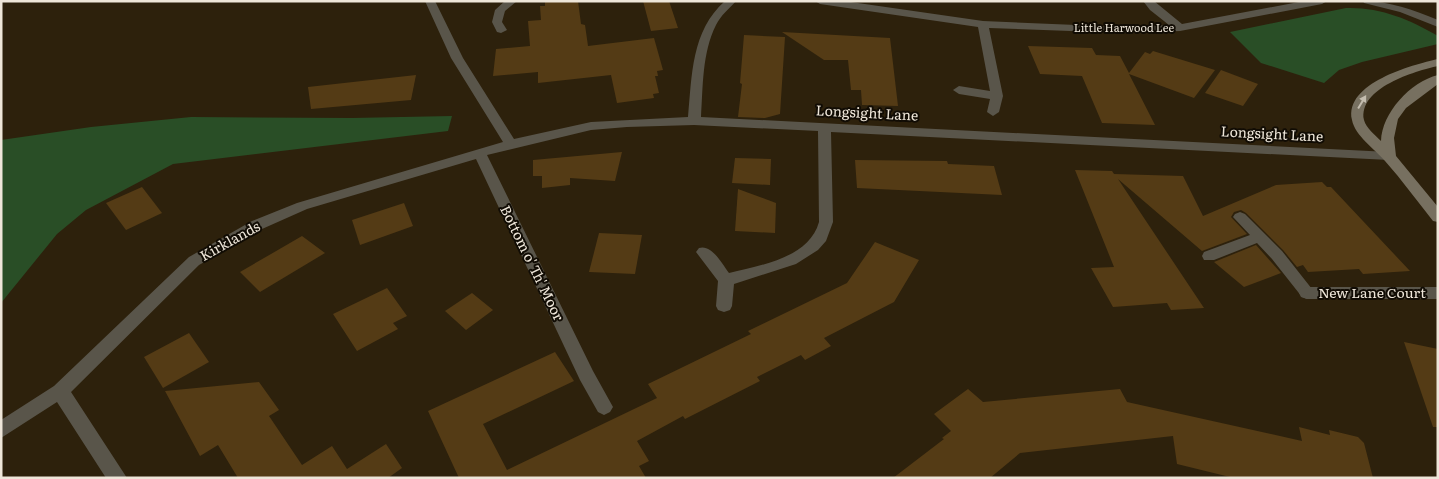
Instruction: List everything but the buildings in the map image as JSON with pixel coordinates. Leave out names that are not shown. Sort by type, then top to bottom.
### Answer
[{"type":"street","points":[[430,1],[457,58],[511,144]]},
{"type":"street","points":[[500,30],[497,22],[500,10],[512,1]]},
{"type":"street","points":[[694,121],[701,56],[706,35],[714,16],[731,1]]},
{"type":"street","name":"Little Harwood Lee","points":[[820,1],[855,4],[983,24],[1125,30],[1180,28],[1322,1]]},
{"type":"street","points":[[1148,1],[1180,28]]},
{"type":"street","points":[[1368,1],[1404,10],[1438,24]]},
{"type":"street","points":[[983,24],[996,96],[992,112]]},
{"type":"street","points":[[1438,62],[1406,71],[1385,81],[1371,90],[1361,102],[1358,111],[1359,121],[1366,132],[1389,156],[1438,217]]},
{"type":"street","points":[[1389,156],[1388,130],[1393,115],[1404,102],[1438,79]]},
{"type":"street","points":[[959,90],[996,96]]},
{"type":"street","name":"Longsight Lane","points":[[511,144],[591,126],[694,121],[824,126],[1389,156]]},
{"type":"street","points":[[726,280],[793,259],[811,248],[821,236],[826,222],[824,126]]},
{"type":"street","name":"Kirklands","points":[[1,430],[60,391],[194,262],[258,225],[302,206],[511,144]]},
{"type":"street","name":"Bottom o' Th' Moor","points":[[480,154],[591,369],[604,407]]},
{"type":"street","points":[[704,252],[726,280],[724,306]]},
{"type":"street","name":"New Lane Court","points":[[1307,292],[1438,293]]},
{"type":"street","points":[[60,391],[117,478]]},
{"type":"lane","points":[[1240,217],[1277,255],[1307,292]]},
{"type":"lane","points":[[1209,256],[1259,237]]},
{"type":"green space","points":[[1346,8],[1382,12],[1405,19],[1438,36],[1438,44],[1362,62],[1339,70],[1324,83],[1261,63],[1230,32]]},
{"type":"green space","points":[[452,116],[448,131],[173,164],[86,210],[57,234],[1,303],[1,140],[91,127],[191,117],[352,118]]}]
